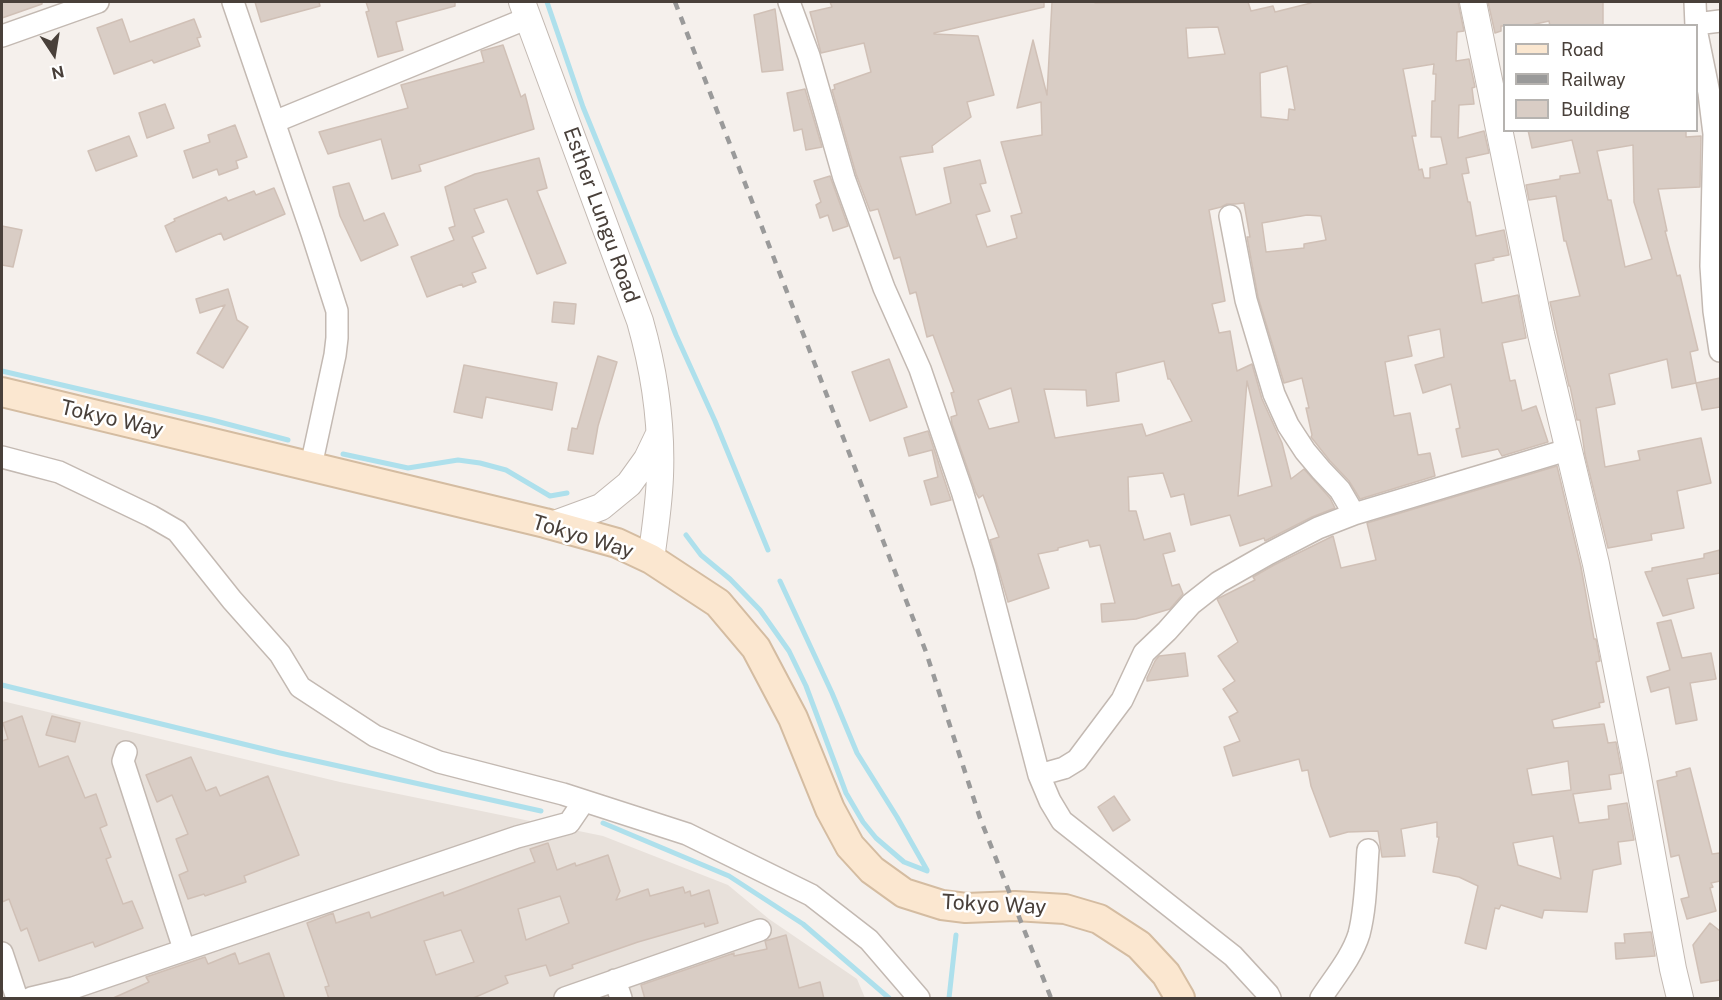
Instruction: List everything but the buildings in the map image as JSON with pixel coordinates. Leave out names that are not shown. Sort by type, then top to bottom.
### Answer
[{"type":"main road","name":"Tokyo Way","points":[[2,392],[552,525],[617,543],[651,559],[718,603],[756,648],[793,718],[830,808],[850,846],[872,870],[904,893],[942,905],[966,908],[1015,906],[1065,909],[1099,919],[1139,945],[1166,974],[1180,999]]},
{"type":"street","points":[[2,36],[98,2]]},
{"type":"street","points":[[233,2],[337,311],[335,355],[312,466]]},
{"type":"street","points":[[789,2],[808,56],[844,178],[884,288],[920,369],[962,491],[985,567],[1039,775],[1050,801],[1062,821],[1233,956],[1270,999]]},
{"type":"street","points":[[1473,2],[1541,334],[1598,576],[1680,999]]},
{"type":"street","points":[[1695,2],[1696,24]]},
{"type":"street","points":[[274,122],[525,10]]},
{"type":"street","name":"Esther Lungu Road","points":[[525,10],[640,321],[654,379],[659,434],[660,486],[651,559]]},
{"type":"street","points":[[1698,26],[1720,21]]},
{"type":"street","points":[[1698,36],[1714,134],[1711,266],[1720,351]]},
{"type":"street","points":[[1230,216],[1246,300],[1274,394],[1288,425],[1305,451],[1340,489],[1354,514]]},
{"type":"street","points":[[552,525],[601,507],[629,484],[647,459],[659,434]]},
{"type":"street","points":[[1039,775],[1064,768],[1077,760],[1122,700],[1144,653],[1191,604],[1219,582],[1318,528],[1354,514],[1568,450]]},
{"type":"street","points":[[2,457],[59,472],[177,531],[232,600],[280,654],[300,687],[375,736],[439,762],[584,801],[687,834],[811,895],[869,940],[919,999]]},
{"type":"street","points":[[126,752],[123,761],[184,950]]},
{"type":"street","points":[[31,999],[75,993],[184,950],[517,837],[569,823],[584,801]]},
{"type":"street","points":[[1321,999],[1350,954],[1359,934],[1368,850]]},
{"type":"street","points":[[565,999],[618,989],[760,930]]},
{"type":"street","points":[[2,953],[17,999]]},
{"type":"shaded area","points":[[2,701],[340,782],[603,836],[728,885],[769,919],[857,979],[865,998],[2,998]]},
{"type":"waterway","points":[[547,2],[583,107],[676,335],[715,421],[768,550]]},
{"type":"waterway","points":[[2,371],[288,440]]},
{"type":"waterway","points":[[343,454],[408,468],[458,460],[480,463],[506,470],[550,496],[567,493]]},
{"type":"waterway","points":[[686,535],[701,555],[730,579],[760,610],[789,651],[806,686],[846,793],[863,822],[876,838],[904,862],[927,871]]},
{"type":"waterway","points":[[780,581],[857,753],[927,870]]},
{"type":"waterway","points":[[2,685],[280,753],[541,811]]},
{"type":"waterway","points":[[603,823],[729,876],[803,924],[889,998]]},
{"type":"waterway","points":[[949,998],[956,935]]},
{"type":"railway","points":[[675,2],[926,652],[980,818],[1051,998]]}]
